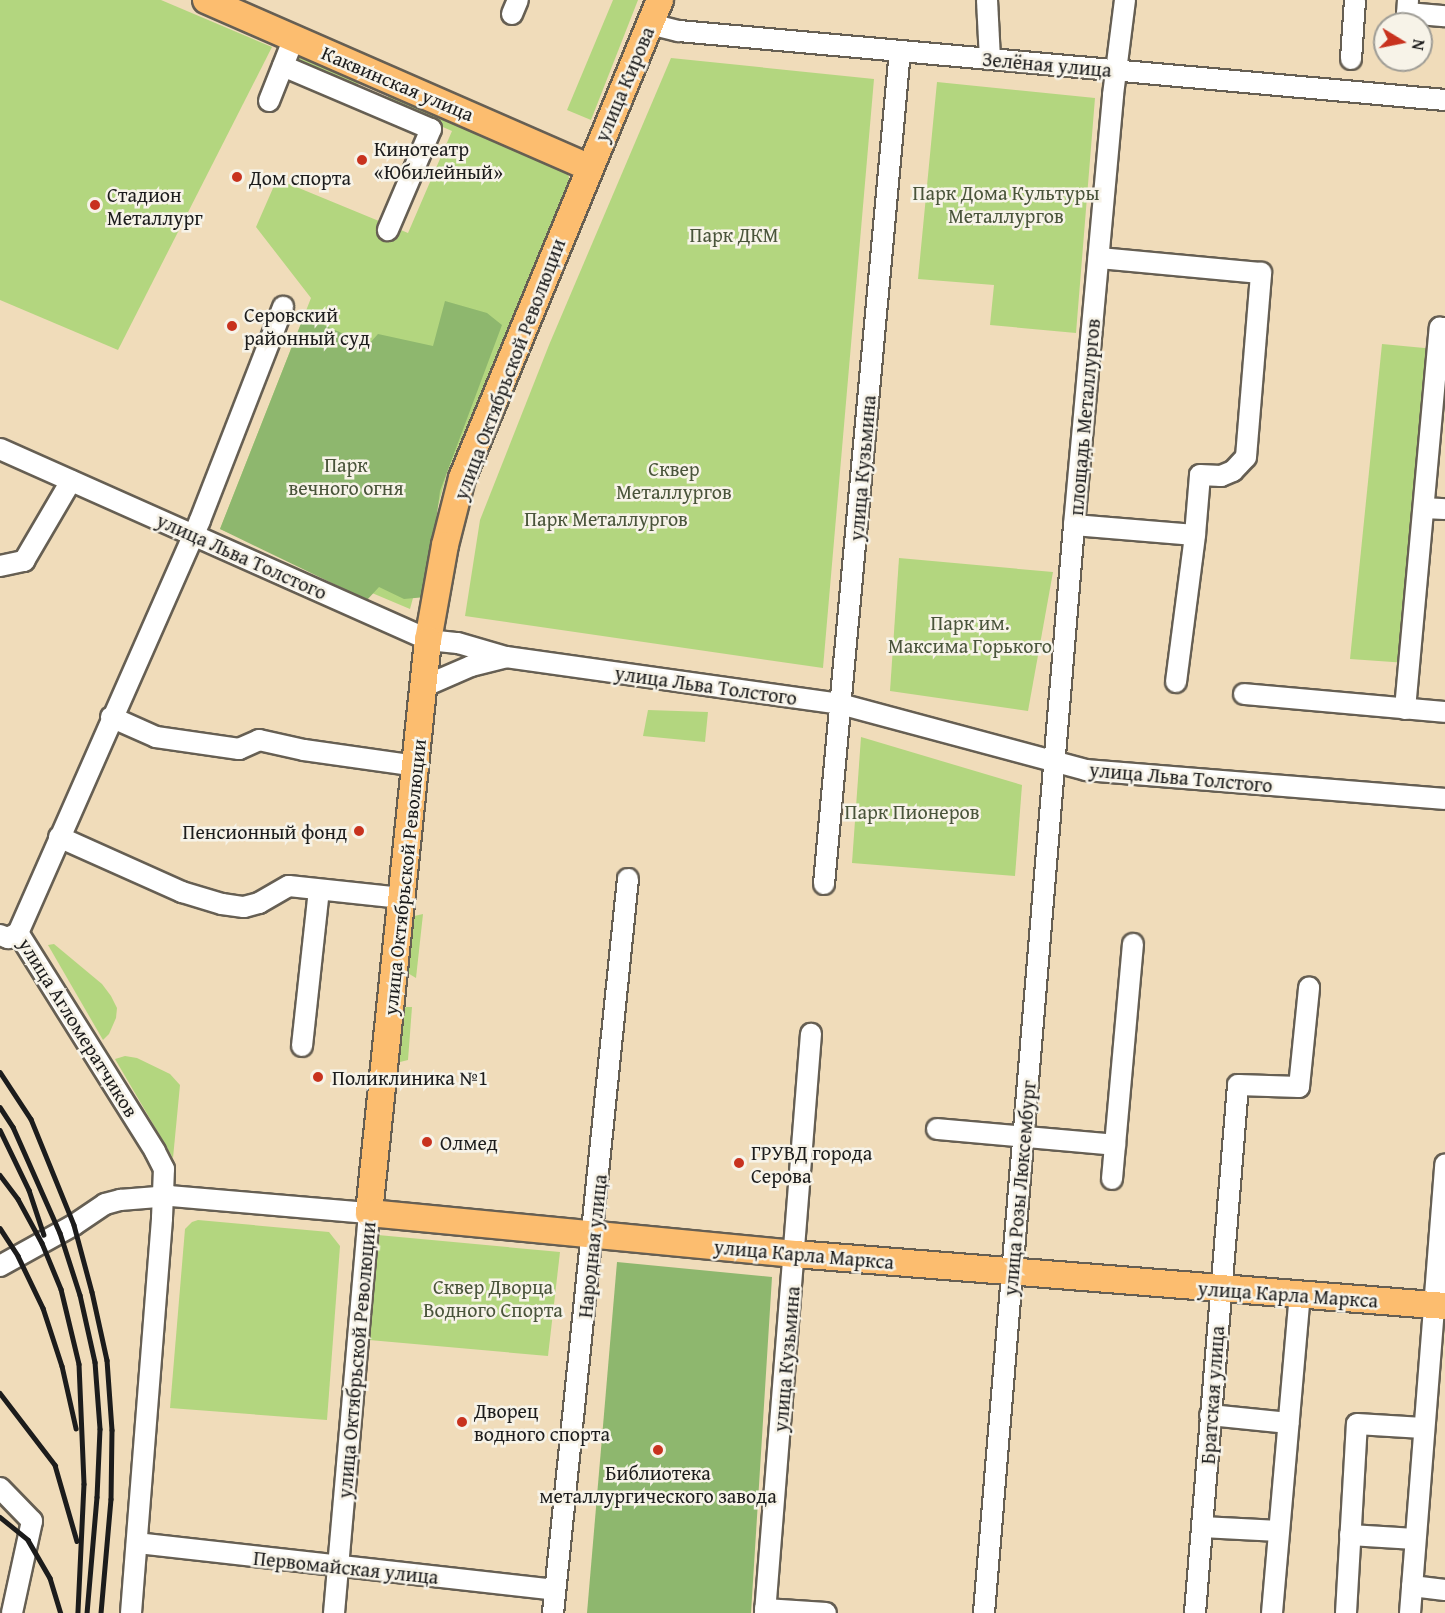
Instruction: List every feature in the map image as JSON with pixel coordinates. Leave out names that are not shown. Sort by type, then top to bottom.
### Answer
[{"type":"main road","name":"Каквинская улица","points":[[206,0],[589,167]]},
{"type":"main road","name":"улица Кирова","points":[[589,167],[660,0]]},
{"type":"main road","name":"улица Октябрьской Революции","points":[[369,1213],[425,686],[428,639],[445,545],[462,478],[589,167]]},
{"type":"main road","name":"улица Карла Маркса","points":[[369,1213],[795,1254],[1439,1305]]},
{"type":"street","points":[[987,0],[990,59]]},
{"type":"street","name":"площадь Металлургов","points":[[1055,763],[1074,525],[1125,0]]},
{"type":"street","points":[[1351,59],[1355,0]]},
{"type":"street","points":[[1408,0],[1407,13],[1445,16]]},
{"type":"street","name":"Зелёная улица","points":[[650,24],[679,31],[1445,100]]},
{"type":"street","points":[[269,101],[294,38]]},
{"type":"street","name":"улица Кузьмина","points":[[824,884],[900,51]]},
{"type":"street","points":[[283,66],[431,129],[388,230]]},
{"type":"street","points":[[1099,258],[1261,273],[1246,458],[1233,471],[1221,476],[1200,475],[1195,535],[1176,682]]},
{"type":"street","name":"улица Агломератчиков","points":[[130,1613],[164,1169],[155,1151],[9,934],[59,837],[193,534],[283,308]]},
{"type":"street","points":[[1405,709],[1440,328],[1445,328]]},
{"type":"street","name":"улица Льва Толстого","points":[[0,450],[428,639],[458,643],[506,657],[840,704],[1086,770],[1445,799]]},
{"type":"street","points":[[0,566],[24,561],[71,481]]},
{"type":"street","points":[[1424,508],[1445,509]]},
{"type":"street","points":[[1074,525],[1195,535]]},
{"type":"street","points":[[425,686],[464,669],[506,657]]},
{"type":"street","points":[[1244,694],[1445,712]]},
{"type":"street","points":[[111,717],[156,737],[239,749],[259,740],[304,750],[416,766]]},
{"type":"street","name":"улица Розы Люксембург","points":[[984,1613],[1055,763]]},
{"type":"street","points":[[59,837],[182,892],[222,904],[244,907],[259,903],[289,886],[401,898]]},
{"type":"street","name":"Народная улица","points":[[553,1613],[628,879]]},
{"type":"street","points":[[302,1046],[319,890]]},
{"type":"street","points":[[1112,1179],[1134,944]]},
{"type":"street","name":"Братская улица","points":[[1195,1613],[1238,1085],[1299,1088],[1310,988]]},
{"type":"street","name":"улица Кузьмина","points":[[765,1611],[811,1034]]},
{"type":"street","points":[[938,1129],[1115,1145]]},
{"type":"street","points":[[1410,1613],[1423,1428],[1439,1305],[1445,1164]]},
{"type":"street","name":"улица Карла Маркса","points":[[0,1266],[74,1225],[105,1204],[120,1200],[163,1196],[369,1213]]},
{"type":"street","name":"улица Октябрьской Революции","points":[[334,1613],[369,1213]]},
{"type":"street","points":[[1272,1613],[1300,1294]]},
{"type":"street","points":[[1210,1415],[1289,1423]]},
{"type":"street","points":[[1346,1613],[1357,1424],[1423,1428]]},
{"type":"street","points":[[0,1488],[32,1521],[12,1613]]},
{"type":"street","points":[[1202,1527],[1279,1531]]},
{"type":"street","points":[[1350,1535],[1415,1539]]},
{"type":"street","name":"Первомайская улица","points":[[137,1544],[338,1566],[426,1584],[555,1590]]},
{"type":"street","points":[[1412,1586],[1445,1590]]},
{"type":"street","points":[[765,1611],[826,1613]]},
{"type":"green space","name":"Стадион Металлург","points":[[0,0],[161,0],[272,47],[118,350],[0,300]]},
{"type":"green space","points":[[613,0],[638,0],[591,120],[567,110]]},
{"type":"green space","points":[[294,48],[362,76],[356,87],[289,60]]},
{"type":"green space","name":"Сквер Металлургов","points":[[671,58],[874,79],[823,668],[465,616],[480,520],[549,345]]},
{"type":"green space","name":"Парк Дома Культуры Металлургов","points":[[937,82],[1095,98],[1076,333],[990,325],[994,285],[918,279]]},
{"type":"green space","name":"Парк вечного огня","points":[[392,89],[456,123],[565,164],[570,181],[447,473],[410,609],[220,529],[311,298],[256,227],[277,179],[408,233],[452,131],[385,102]]},
{"type":"green space","points":[[445,301],[487,313],[502,325],[440,491],[426,597],[404,599],[379,587],[367,600],[220,529],[304,316],[368,345],[378,334],[433,346]]},
{"type":"green space","points":[[1382,344],[1435,349],[1407,663],[1350,659]]},
{"type":"green space","name":"Парк им. Максима Горького","points":[[899,558],[1053,572],[1028,711],[890,691]]},
{"type":"green space","points":[[648,710],[708,712],[705,742],[643,736]]},
{"type":"green space","name":"Парк Пионеров","points":[[861,737],[1022,785],[1015,876],[852,863]]},
{"type":"green space","points":[[423,914],[416,978],[406,972],[410,917]]},
{"type":"green space","points":[[54,944],[102,984],[111,996],[117,1008],[116,1018],[109,1034],[103,1040],[48,945]]},
{"type":"green space","points":[[406,1007],[412,1007],[408,1060],[396,1063],[401,1011]]},
{"type":"green space","points":[[125,1056],[137,1058],[170,1074],[180,1085],[173,1158],[115,1059]]},
{"type":"green space","points":[[198,1220],[329,1232],[340,1246],[327,1420],[170,1408],[185,1229]]},
{"type":"green space","name":"Сквер Дворца Водного Спорта","points":[[367,1234],[560,1252],[548,1356],[358,1339]]},
{"type":"green space","points":[[617,1262],[772,1277],[751,1613],[587,1613]]},
{"type":"railway","points":[[0,1072],[31,1119],[74,1225],[107,1360],[112,1430],[111,1499],[101,1613]]},
{"type":"railway","points":[[0,1107],[13,1127],[60,1233],[80,1295],[95,1362],[100,1429],[87,1613]]},
{"type":"railway","points":[[0,1130],[29,1190],[44,1235]]},
{"type":"railway","points":[[0,1175],[18,1199],[42,1243],[61,1289],[79,1364],[84,1484],[78,1613]]},
{"type":"railway","points":[[0,1228],[18,1256],[43,1308],[62,1366],[76,1428]]},
{"type":"railway","points":[[0,1393],[55,1465],[77,1541]]},
{"type":"railway","points":[[0,1517],[28,1540],[50,1578],[61,1613]]},
{"type":"place","name":"Кинотеатр «Юбилейный»","points":[[362,160]]},
{"type":"place","name":"Дом спорта","points":[[237,177]]},
{"type":"place","name":"Стадион Металлург","points":[[95,205]]},
{"type":"place","name":"Серовский районный суд","points":[[232,326]]},
{"type":"place","name":"Пенсионный фонд","points":[[359,831]]},
{"type":"place","name":"Поликлиника №1","points":[[318,1077]]},
{"type":"place","name":"Олмед","points":[[427,1142]]},
{"type":"place","name":"ГРУВД города Серова","points":[[739,1163]]},
{"type":"place","name":"Дворец водного спорта","points":[[462,1422]]},
{"type":"place","name":"Библиотека металлургического завода","points":[[658,1450]]},
{"type":"park label","name":"Парк ДКМ","points":[[734,234]]},
{"type":"park label","name":"Парк Металлургов","points":[[606,518]]}]
